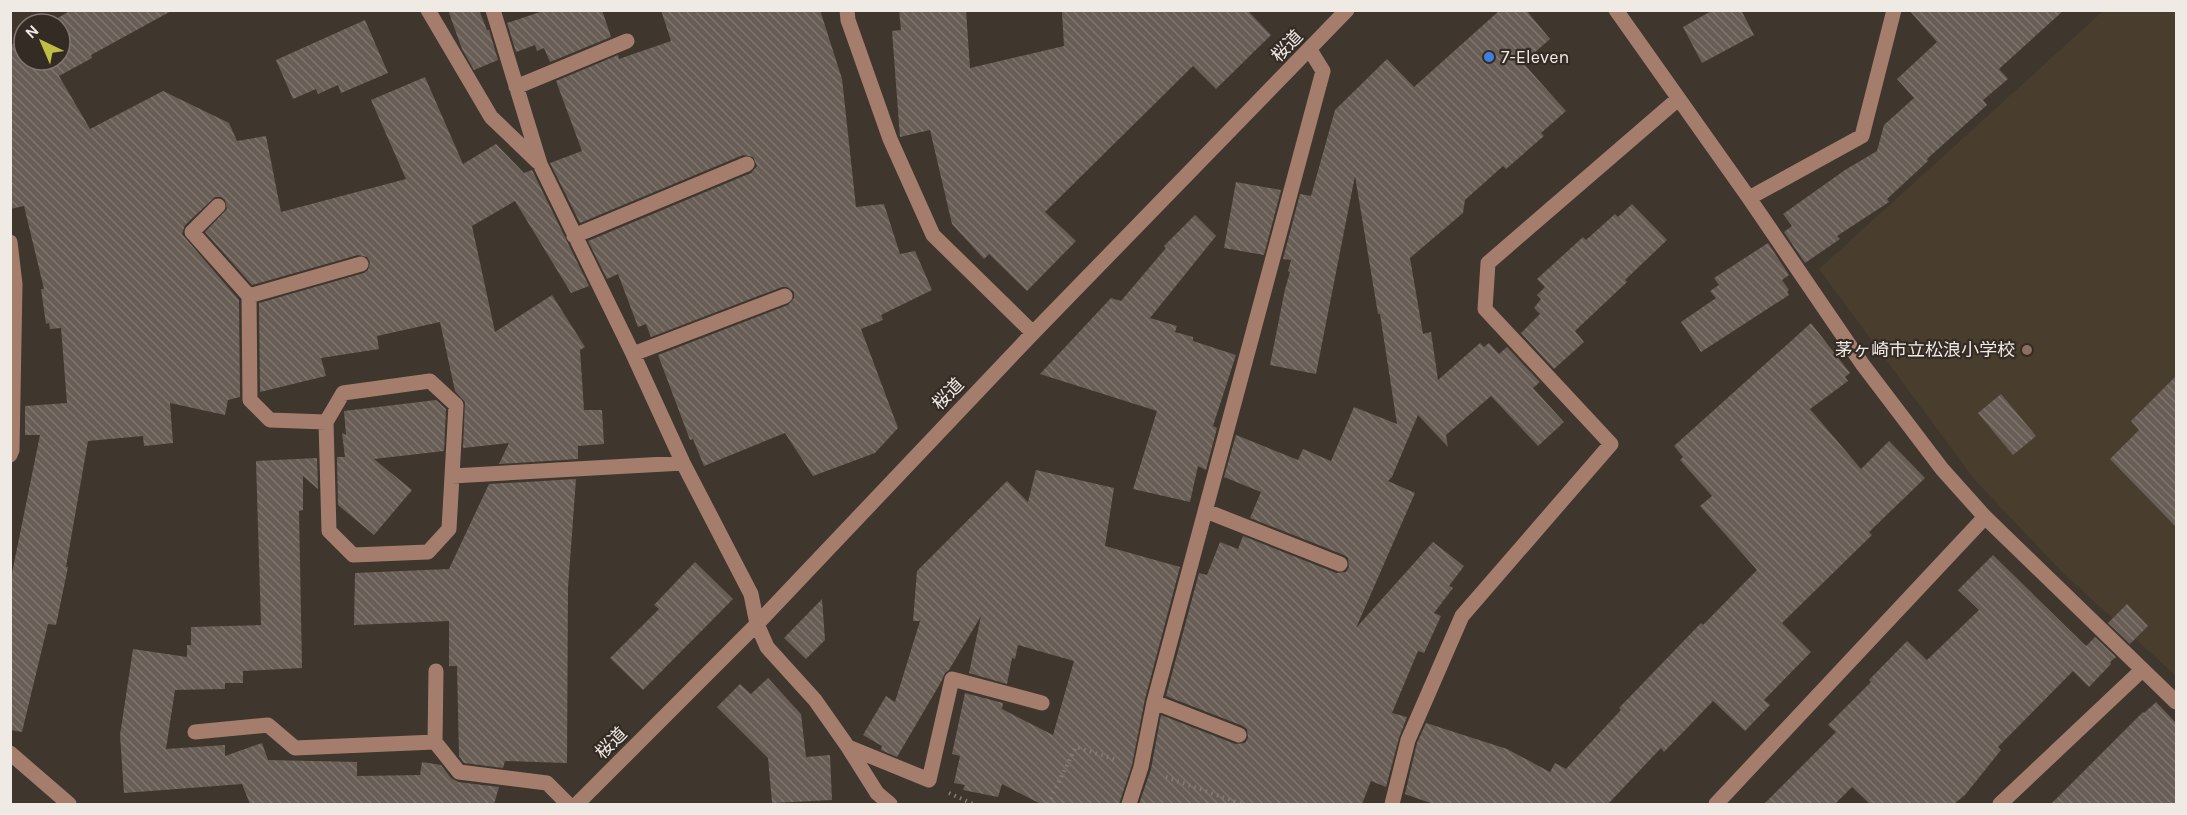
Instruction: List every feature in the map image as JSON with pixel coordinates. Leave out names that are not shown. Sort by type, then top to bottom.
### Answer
[{"type":"street","points":[[428,10],[491,117],[540,164]]},
{"type":"street","points":[[847,10],[848,20],[890,139],[933,235],[1033,333]]},
{"type":"street","name":"桜道","points":[[577,804],[757,624],[1033,333],[1347,10]]},
{"type":"street","points":[[1616,10],[1749,198],[1863,365],[1942,469],[1985,518],[2176,702]]},
{"type":"street","points":[[1749,198],[1862,136],[1894,10]]},
{"type":"street","points":[[497,12],[516,87],[540,164],[633,354],[683,463],[751,594],[757,624],[767,647],[815,700],[849,747],[878,799],[890,804]]},
{"type":"street","points":[[516,87],[627,41]]},
{"type":"street","points":[[1129,804],[1141,767],[1154,702],[1323,71],[1310,50]]},
{"type":"street","points":[[1392,804],[1407,740],[1462,616],[1611,444],[1485,309],[1488,262],[1678,99]]},
{"type":"street","points":[[574,236],[747,164]]},
{"type":"street","points":[[218,206],[192,232],[249,296],[250,400],[270,420],[326,422]]},
{"type":"street","points":[[10,243],[15,284],[12,450],[10,455]]},
{"type":"street","points":[[249,296],[361,264]]},
{"type":"street","points":[[633,354],[785,296]]},
{"type":"street","points":[[430,381],[456,405],[452,476],[449,529],[428,552],[353,555],[329,531],[326,422],[343,393],[430,381]]},
{"type":"street","points":[[452,476],[683,463]]},
{"type":"street","points":[[1206,511],[1340,564]]},
{"type":"street","points":[[1716,804],[1985,518]]},
{"type":"street","points":[[2000,804],[2142,670]]},
{"type":"street","points":[[436,671],[435,742],[459,772],[547,783],[568,804]]},
{"type":"street","points":[[849,747],[929,780],[952,679],[1042,703]]},
{"type":"street","points":[[1154,702],[1239,735]]},
{"type":"street","points":[[195,732],[268,725],[295,748],[435,742]]},
{"type":"street","points":[[10,753],[69,804]]},
{"type":"path","points":[[1048,804],[1076,747],[1141,767],[1242,804]]},
{"type":"shaded area","name":"茅ヶ崎市立松浪小学校","points":[[2103,11],[2176,11],[2176,676],[2063,573],[1974,479],[1819,269]]},
{"type":"building","points":[[71,10],[173,10],[91,55],[92,58],[72,69],[72,12],[68,12]]},
{"type":"building","points":[[448,10],[479,10],[489,30],[498,60],[474,70],[462,49]]},
{"type":"building","points":[[546,10],[602,10],[611,37],[550,62],[544,48],[537,51],[535,45],[516,52],[507,23]]},
{"type":"building","points":[[661,10],[820,10],[842,79],[856,207],[884,204],[900,254],[915,251],[932,290],[881,315],[883,320],[861,329],[898,428],[875,453],[813,476],[785,433],[704,466],[693,439],[690,440],[658,355],[788,305],[794,298],[794,292],[787,287],[782,287],[651,337],[646,324],[638,327],[618,274],[607,279],[588,241],[751,173],[757,166],[753,157],[743,155],[580,223],[550,163],[582,151],[556,81],[618,55],[619,59],[671,41]]},
{"type":"building","points":[[899,10],[966,10],[970,68],[1064,46],[1062,12],[1247,10],[1271,35],[1216,89],[1193,66],[1045,212],[1076,241],[1027,291],[989,254],[984,259],[952,224],[930,130],[900,137],[892,31],[901,30]]},
{"type":"building","points":[[1500,10],[1526,10],[1550,39],[1523,63],[1566,111],[1541,133],[1544,136],[1506,169],[1503,166],[1465,200],[1463,213],[1410,258],[1423,334],[1431,332],[1438,380],[1480,343],[1484,347],[1489,343],[1499,354],[1507,347],[1540,382],[1533,388],[1564,422],[1538,446],[1491,396],[1446,435],[1448,447],[1418,415],[1392,477],[1388,481],[1415,493],[1356,628],[1433,542],[1464,566],[1449,586],[1453,588],[1434,613],[1441,616],[1424,653],[1418,651],[1392,713],[1407,717],[1386,787],[1371,781],[1362,804],[1139,804],[1151,769],[1161,715],[1235,744],[1245,743],[1248,738],[1247,729],[1243,726],[1166,696],[1199,573],[1207,575],[1220,542],[1238,549],[1243,536],[1336,573],[1346,572],[1349,567],[1348,558],[1344,555],[1250,518],[1261,492],[1224,477],[1236,435],[1298,460],[1303,449],[1331,461],[1354,407],[1397,424],[1355,176],[1316,374],[1270,365],[1290,272],[1288,271],[1291,260],[1283,259],[1300,194],[1311,196],[1335,110],[1387,59],[1414,87]]},
{"type":"building","points":[[1713,10],[1741,10],[1754,35],[1702,63],[1683,27]]},
{"type":"building","points":[[1909,10],[2064,10],[1999,69],[2008,79],[1983,100],[1987,105],[1927,159],[1928,161],[1887,199],[1889,202],[1837,236],[1840,239],[1805,263],[1784,232],[1792,226],[1783,214],[1845,170],[1877,151],[1884,125],[1914,98],[1897,79],[1937,42]]},
{"type":"building","points":[[365,20],[388,73],[341,93],[338,85],[318,94],[316,89],[293,99],[276,60]]},
{"type":"building","points":[[12,44],[12,72],[66,72],[59,76],[90,129],[163,91],[229,123],[237,141],[266,136],[281,212],[406,179],[371,100],[425,77],[463,164],[496,144],[524,173],[532,170],[589,286],[571,293],[515,201],[472,226],[495,332],[552,295],[585,347],[580,350],[584,410],[602,410],[604,444],[578,446],[578,459],[499,464],[509,443],[463,448],[465,402],[455,391],[440,322],[377,336],[379,349],[321,358],[326,376],[260,392],[259,303],[364,273],[368,270],[370,262],[367,257],[358,255],[252,285],[205,232],[227,209],[225,200],[215,197],[185,225],[182,234],[239,300],[240,397],[228,400],[225,415],[170,403],[173,443],[144,446],[143,436],[88,441],[66,567],[68,567],[56,625],[48,624],[22,732],[10,730],[10,583],[40,435],[25,435],[25,406],[67,403],[61,328],[50,329],[49,323],[46,324],[41,289],[44,289],[24,206],[10,209],[10,45]]},
{"type":"building","points":[[1236,182],[1281,190],[1264,255],[1224,248]]},
{"type":"building","points":[[1632,204],[1667,240],[1575,331],[1584,342],[1554,369],[1521,333],[1540,314],[1534,308],[1541,299],[1537,295],[1545,287],[1537,279],[1583,237],[1586,240],[1615,214],[1618,217]]},
{"type":"building","points":[[1195,215],[1216,236],[1150,318],[1177,326],[1175,332],[1193,337],[1193,341],[1236,355],[1213,426],[1217,428],[1206,470],[1198,466],[1190,502],[1133,489],[1157,411],[1040,374],[1111,298],[1121,301],[1166,248],[1164,246]]},
{"type":"building","points":[[1768,243],[1789,275],[1782,280],[1789,290],[1787,292],[1789,295],[1701,352],[1681,322],[1716,298],[1710,291],[1719,285],[1714,278]]},
{"type":"building","points":[[1811,323],[1850,373],[1845,377],[1848,381],[1810,409],[1861,469],[1889,441],[1925,478],[1869,532],[1872,535],[1782,623],[1811,652],[1764,700],[1770,705],[1745,731],[1713,701],[1664,752],[1661,748],[1608,804],[1433,804],[1405,794],[1417,743],[1426,723],[1507,749],[1550,772],[1555,763],[1566,769],[1621,710],[1619,708],[1701,623],[1703,625],[1757,570],[1700,506],[1712,496],[1680,460],[1683,457],[1674,446]]},
{"type":"building","points":[[2176,376],[2176,527],[2110,459],[2139,430],[2131,421]]},
{"type":"building","points":[[2001,394],[2036,436],[2013,455],[1978,413]]},
{"type":"building","points":[[436,400],[446,409],[444,451],[374,459],[412,490],[374,535],[338,505],[337,457],[345,457],[342,433],[346,435],[344,411]]},
{"type":"building","points":[[317,458],[318,489],[303,476],[303,510],[299,511],[302,668],[243,671],[243,683],[225,683],[225,689],[175,690],[166,749],[225,745],[225,756],[262,743],[268,760],[357,762],[357,776],[420,775],[422,762],[441,765],[451,778],[458,782],[499,787],[494,804],[250,804],[242,784],[124,793],[120,735],[133,649],[187,657],[187,645],[191,645],[191,627],[261,625],[256,461]]},
{"type":"building","points":[[1036,470],[1114,488],[1105,546],[1180,567],[1145,699],[1132,765],[1119,804],[1041,804],[1002,784],[998,797],[963,790],[965,785],[954,783],[960,756],[952,754],[965,693],[1003,703],[1002,709],[1053,735],[1074,661],[1018,645],[1015,659],[1012,658],[1007,684],[969,673],[981,616],[897,757],[881,750],[882,746],[863,735],[886,696],[895,702],[920,621],[913,621],[917,571],[1007,481],[1028,502]]},
{"type":"building","points":[[576,479],[568,588],[567,763],[505,761],[503,768],[464,763],[459,756],[457,666],[449,666],[449,621],[354,625],[355,573],[449,569],[489,484]]},
{"type":"building","points":[[1993,555],[2086,646],[2095,637],[2116,657],[2110,662],[2111,664],[2089,687],[2073,671],[1998,747],[2001,750],[1965,795],[1954,804],[1870,804],[1852,787],[1835,804],[1764,804],[1836,732],[1828,725],[1871,682],[1869,680],[1907,641],[1927,660],[1979,610],[1958,590]]},
{"type":"building","points":[[695,562],[733,599],[643,690],[610,658],[659,609],[654,605]]},
{"type":"building","points":[[822,599],[825,640],[806,659],[784,638]]},
{"type":"building","points":[[2127,604],[2148,626],[2130,644],[2108,623]]},
{"type":"building","points":[[768,678],[801,714],[806,757],[830,755],[832,800],[772,803],[768,758],[717,707],[740,684],[751,694]]},
{"type":"building","points":[[2156,702],[2176,723],[2176,804],[2051,804],[2143,712]]},
{"type":"place","name":"7-Eleven","points":[[1489,57]]},
{"type":"place","name":"茅ヶ崎市立松浪小学校","points":[[2027,350]]}]
